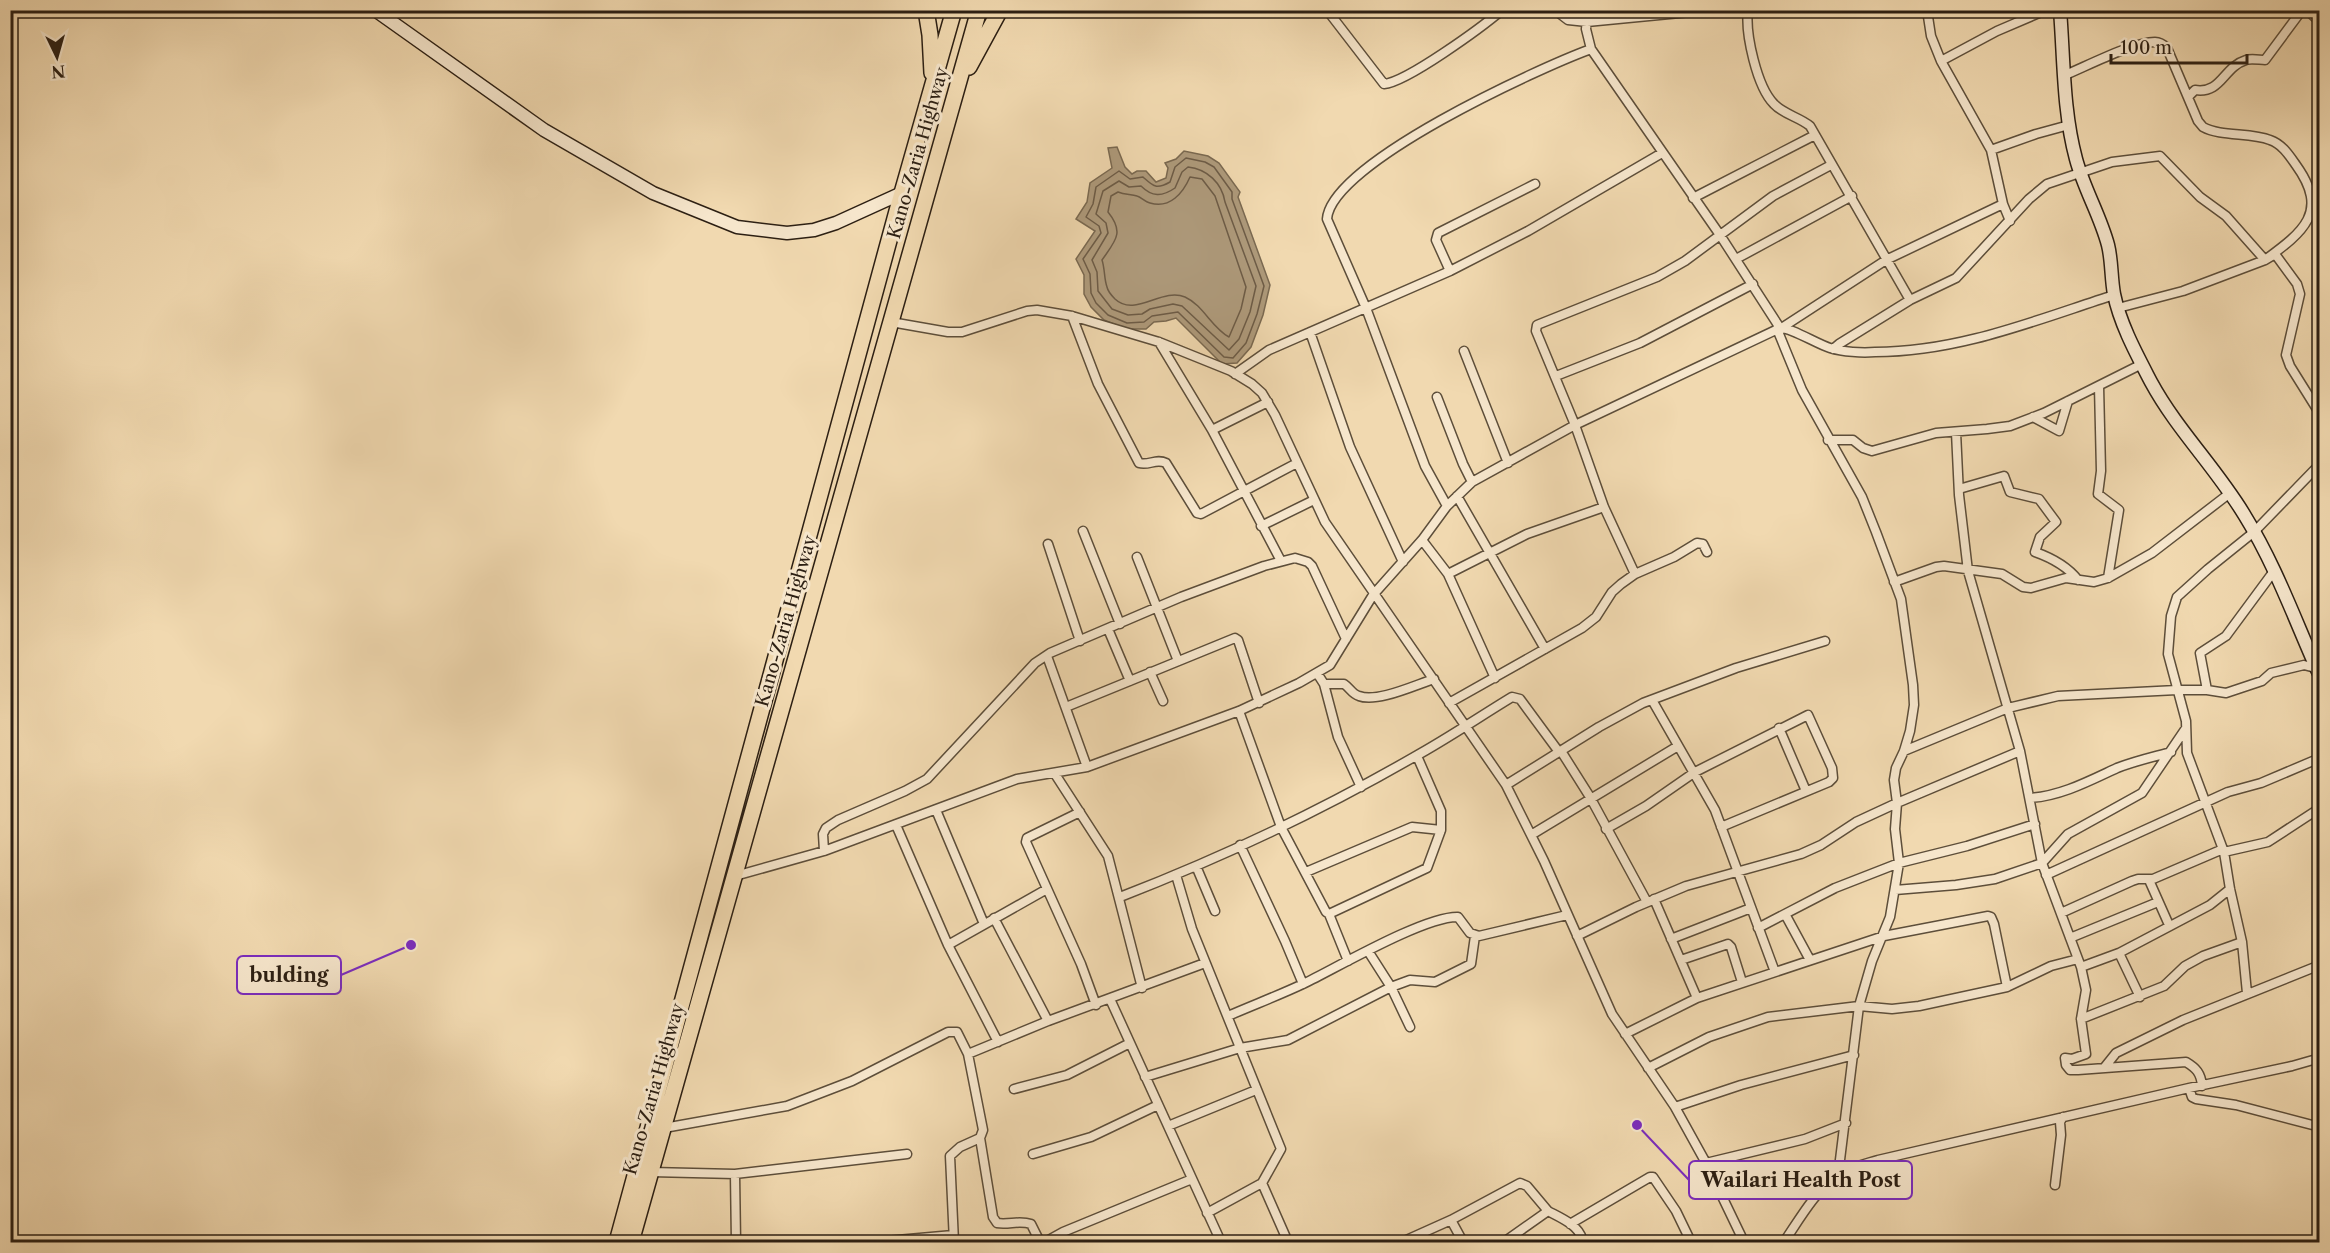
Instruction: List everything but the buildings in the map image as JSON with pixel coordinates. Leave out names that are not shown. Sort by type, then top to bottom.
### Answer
[{"type":"highway","points":[[926,10],[930,35],[932,88]]},
{"type":"highway","name":"Kano-Zaria Highway","points":[[617,1242],[902,193],[954,10]]},
{"type":"highway","name":"Kano-Zaria Highway","points":[[631,1242],[979,10]]},
{"type":"highway","points":[[956,90],[1000,10]]},
{"type":"street","points":[[375,10],[544,130],[653,193],[736,227],[788,233],[814,230],[836,223],[902,193]]},
{"type":"street","points":[[1327,10],[1384,84],[1401,78],[1458,43],[1502,10]]},
{"type":"street","points":[[1555,10],[1568,20],[1587,22],[1711,10]]},
{"type":"street","points":[[1588,10],[1586,29],[1591,49],[1720,235],[1780,328],[1802,390],[1862,497],[1901,599],[1914,705],[1904,751],[1896,768],[1894,780],[1897,803],[1895,829],[1899,863],[1890,917],[1872,961],[1859,1006],[1838,1176]]},
{"type":"street","points":[[1748,10],[1746,24],[1753,59],[1767,96],[1779,108],[1803,120],[1815,135],[1910,300]]},
{"type":"street","points":[[1927,10],[1931,36],[1941,61],[1991,150],[2003,204],[2010,221]]},
{"type":"street","points":[[1941,61],[1997,31],[2046,10]]},
{"type":"street","points":[[2060,10],[2069,125],[2081,172],[2109,248],[2114,295],[2118,308],[2152,384],[2190,441],[2230,493],[2254,532],[2274,571],[2318,672]]},
{"type":"street","points":[[2188,97],[2195,90],[2206,92],[2214,87],[2229,70],[2246,60],[2265,60],[2302,10]]},
{"type":"street","points":[[2307,10],[2319,22]]},
{"type":"street","points":[[2065,75],[2137,46],[2154,42],[2162,43],[2167,48],[2198,121],[2207,130],[2271,140],[2283,147],[2304,176],[2310,190],[2310,219],[2296,238],[2265,260]]},
{"type":"street","points":[[1447,506],[1425,466],[1366,308],[1327,219],[1329,206],[1334,197],[1381,156],[1403,142],[1518,80],[1591,49]]},
{"type":"street","points":[[1991,150],[2069,125]]},
{"type":"street","points":[[1693,198],[1815,135]]},
{"type":"street","points":[[1235,374],[1269,350],[1450,271],[1528,231],[1662,153]]},
{"type":"street","points":[[1833,349],[1910,300],[1956,278],[2029,199],[2047,184],[2112,162],[2160,156],[2200,197],[2226,216],[2265,260]]},
{"type":"street","points":[[1635,574],[1604,507],[1575,425],[1536,331],[1537,325],[1657,277],[1685,261],[1773,196],[1831,165]]},
{"type":"street","points":[[1450,271],[1436,240],[1438,233],[1535,184]]},
{"type":"street","points":[[1736,259],[1852,196]]},
{"type":"street","points":[[735,876],[824,851],[1017,779],[1087,767],[1259,703],[1317,673],[1330,665],[1373,595],[1422,540],[1447,506],[1472,482],[1575,425],[1780,328],[1886,260],[2003,204]]},
{"type":"street","points":[[2118,308],[2183,291],[2265,260],[2275,254],[2297,284],[2300,294],[2286,355],[2319,414]]},
{"type":"street","points":[[1556,376],[1656,335],[1753,284]]},
{"type":"street","points":[[1780,328],[1833,349],[1875,352],[1955,345],[2114,295]]},
{"type":"street","points":[[891,322],[948,333],[962,332],[1027,311],[1036,310],[1072,316],[1159,342],[1235,374],[1252,384],[1268,402],[1325,522],[1373,595],[1434,679],[1506,785],[1612,1014],[1675,1107],[1706,1163],[1744,1242]]},
{"type":"street","points":[[1072,316],[1098,384],[1139,463],[1146,464],[1157,460],[1166,463],[1198,514],[1297,463]]},
{"type":"street","points":[[1310,332],[1350,447],[1403,562]]},
{"type":"street","points":[[1159,342],[1212,430],[1281,561]]},
{"type":"street","points":[[1464,351],[1508,463]]},
{"type":"street","points":[[1828,440],[1853,440],[1863,448],[1872,451],[1928,434],[2010,426],[2068,401],[2142,364]]},
{"type":"street","points":[[2098,386],[2101,471],[2098,494],[2119,510],[2108,578]]},
{"type":"street","points":[[1437,397],[1472,482]]},
{"type":"street","points":[[2033,417],[2060,431],[2068,401]]},
{"type":"street","points":[[1212,430],[1268,402]]},
{"type":"street","points":[[1956,432],[1959,489],[1968,571],[2020,751],[2042,863],[2079,963],[2086,990],[2082,1019],[2086,1054],[2072,1059],[2065,1058],[2066,1065],[2070,1070],[2186,1062],[2197,1070],[2201,1076],[2202,1086]]},
{"type":"street","points":[[2247,993],[2242,942],[2223,851],[2187,753],[2186,728],[2168,654],[2170,616],[2177,597],[2254,532],[2319,464]]},
{"type":"street","points":[[1959,489],[2004,476],[2010,492],[2039,499],[2056,522],[2040,537],[2035,552],[2053,558],[2073,573],[2078,581]]},
{"type":"street","points":[[1894,582],[1936,567],[1989,571],[2002,574],[2023,587],[2031,588],[2060,578],[2094,582],[2108,578],[2166,543],[2230,493]]},
{"type":"street","points":[[1457,496],[1545,649]]},
{"type":"street","points":[[1261,526],[1314,500]]},
{"type":"street","points":[[1448,574],[1490,551],[1542,528],[1604,507]]},
{"type":"street","points":[[1083,531],[1120,624]]},
{"type":"street","points":[[1422,540],[1448,574],[1495,678]]},
{"type":"street","points":[[1449,703],[1590,624],[1612,592],[1635,574],[1674,557],[1697,543],[1703,544],[1707,552]]},
{"type":"street","points":[[1048,544],[1080,641]]},
{"type":"street","points":[[1137,557],[1178,660]]},
{"type":"street","points":[[824,851],[823,834],[826,828],[838,820],[927,779],[1035,663],[1207,586],[1281,561],[1295,558],[1308,562],[1312,566],[1346,639]]},
{"type":"street","points":[[2207,690],[2200,653],[2226,636],[2274,571]]},
{"type":"street","points":[[1108,629],[1130,681]]},
{"type":"street","points":[[1066,707],[1235,638],[1238,640],[1259,703]]},
{"type":"street","points":[[1506,785],[1630,710],[1652,700],[1736,668],[1825,641]]},
{"type":"street","points":[[1047,656],[1087,767]]},
{"type":"street","points":[[1904,751],[2008,708],[2067,695],[2177,690],[2207,690],[2226,693],[2262,681],[2271,673],[2304,665],[2318,672]]},
{"type":"street","points":[[1150,672],[1163,701]]},
{"type":"street","points":[[1317,673],[1324,684],[1338,737],[1361,787]]},
{"type":"street","points":[[1324,684],[1344,684],[1355,695],[1376,698],[1434,679]]},
{"type":"street","points":[[1120,897],[1240,846],[1361,787],[1417,756],[1512,697],[1517,697],[1560,752],[1590,797],[1606,829],[1651,900],[1697,998]]},
{"type":"street","points":[[1652,700],[1715,810],[1775,972]]},
{"type":"street","points":[[1239,711],[1281,827],[1329,914],[1348,961]]},
{"type":"street","points":[[1606,829],[1646,806],[1695,772],[1806,715],[1810,717],[1833,778],[1829,782],[1721,827]]},
{"type":"street","points":[[1779,728],[1806,791]]},
{"type":"street","points":[[1895,890],[1995,879],[2042,863],[2068,834],[2142,793],[2186,728]]},
{"type":"street","points":[[1531,835],[1590,797],[1678,746]]},
{"type":"street","points":[[1577,936],[1651,900],[1686,886],[1801,854],[1821,845],[1856,822],[2020,751]]},
{"type":"street","points":[[2030,798],[2046,797],[2076,787],[2128,764],[2171,752]]},
{"type":"street","points":[[1329,914],[1422,872],[1426,868],[1440,830],[1441,811],[1417,756]]},
{"type":"street","points":[[2046,875],[2228,792],[2261,783],[2319,758]]},
{"type":"street","points":[[1055,774],[1108,856],[1142,988]]},
{"type":"street","points":[[2061,913],[2138,879],[2149,880],[2223,851],[2268,842],[2319,808]]},
{"type":"street","points":[[936,810],[984,924]]},
{"type":"street","points":[[1080,812],[1027,838],[1026,845],[1081,964],[1096,1005]]},
{"type":"street","points":[[1758,928],[1835,888],[1899,863],[1967,846],[2036,824]]},
{"type":"street","points":[[896,825],[948,945],[998,1042]]},
{"type":"street","points":[[1305,872],[1412,826],[1440,830]]},
{"type":"street","points":[[1240,846],[1303,984]]},
{"type":"street","points":[[1196,866],[1215,911]]},
{"type":"street","points":[[1176,875],[1184,908],[1205,963],[1281,1149],[1262,1183],[1208,1213]]},
{"type":"street","points":[[2149,880],[2169,925]]},
{"type":"street","points":[[948,945],[1047,889]]},
{"type":"street","points":[[1648,1068],[1709,1037],[1768,1017],[1859,1006],[1908,1008],[2007,987],[2051,966],[2079,963],[2119,953],[2210,905],[2230,889]]},
{"type":"street","points":[[2070,938],[2158,902]]},
{"type":"street","points":[[1671,939],[1751,908]]},
{"type":"street","points":[[1785,914],[1810,960]]},
{"type":"street","points":[[1228,1016],[1303,984],[1368,951],[1446,918],[1458,918],[1475,936],[1568,915]]},
{"type":"street","points":[[1625,1034],[1697,998],[1884,936],[1991,917],[2007,987]]},
{"type":"street","points":[[994,918],[1048,1021]]},
{"type":"street","points":[[1145,1077],[1240,1048],[1288,1040],[1390,987],[1410,980],[1435,982],[1469,965],[1472,961],[1475,936]]},
{"type":"street","points":[[2082,1019],[2164,986],[2185,966],[2203,956],[2242,942]]},
{"type":"street","points":[[1681,960],[1728,944],[1742,982]]},
{"type":"street","points":[[1368,951],[1390,987],[1410,1027]]},
{"type":"street","points":[[2119,953],[2140,997]]},
{"type":"street","points":[[968,1054],[1048,1021],[1205,963]]},
{"type":"street","points":[[2104,1068],[2116,1053],[2247,993],[2319,965]]},
{"type":"street","points":[[1110,999],[1221,1242]]},
{"type":"street","points":[[664,1128],[788,1106],[852,1081],[948,1032],[957,1032],[968,1054],[983,1130],[980,1138],[993,1217],[997,1223],[1031,1224],[1042,1242],[1192,1179]]},
{"type":"street","points":[[1014,1089],[1067,1075],[1130,1043]]},
{"type":"street","points":[[1675,1107],[1741,1085],[1854,1055]]},
{"type":"street","points":[[1784,1242],[1818,1195],[1838,1176],[1853,1168],[1878,1160],[2319,1058]]},
{"type":"street","points":[[2189,1088],[2192,1097],[2196,1099],[2246,1107],[2319,1127]]},
{"type":"street","points":[[1168,1126],[1256,1090]]},
{"type":"street","points":[[1033,1154],[1091,1137],[1158,1105]]},
{"type":"street","points":[[2055,1185],[2061,1135],[2060,1122],[2063,1117]]},
{"type":"street","points":[[1706,1163],[1805,1139],[1846,1123]]},
{"type":"street","points":[[875,1242],[953,1238],[950,1156],[960,1147],[980,1138]]},
{"type":"street","points":[[651,1172],[735,1174],[907,1154]]},
{"type":"street","points":[[735,1174],[736,1242]]},
{"type":"street","points":[[1570,1224],[1645,1178],[1653,1177],[1672,1205],[1691,1242]]},
{"type":"street","points":[[1262,1183],[1288,1242]]},
{"type":"street","points":[[1402,1242],[1451,1220],[1520,1183],[1527,1186],[1548,1211],[1570,1224],[1582,1236],[1577,1242]]},
{"type":"street","points":[[1504,1242],[1548,1211]]},
{"type":"street","points":[[1451,1220],[1463,1242]]},
{"type":"water","points":[[1117,147],[1125,167],[1132,174],[1137,171],[1146,171],[1156,182],[1166,178],[1168,168],[1165,163],[1176,159],[1184,151],[1208,156],[1219,163],[1240,192],[1238,197],[1270,285],[1263,315],[1251,347],[1237,363],[1222,364],[1176,318],[1154,322],[1146,329],[1126,329],[1104,320],[1091,307],[1084,294],[1084,275],[1076,259],[1095,231],[1076,219],[1087,202],[1090,183],[1112,168],[1108,148]]},
{"type":"place","name":"bulding","points":[[411,945]]},
{"type":"place","name":"Wailari Health Post","points":[[1637,1125]]}]
